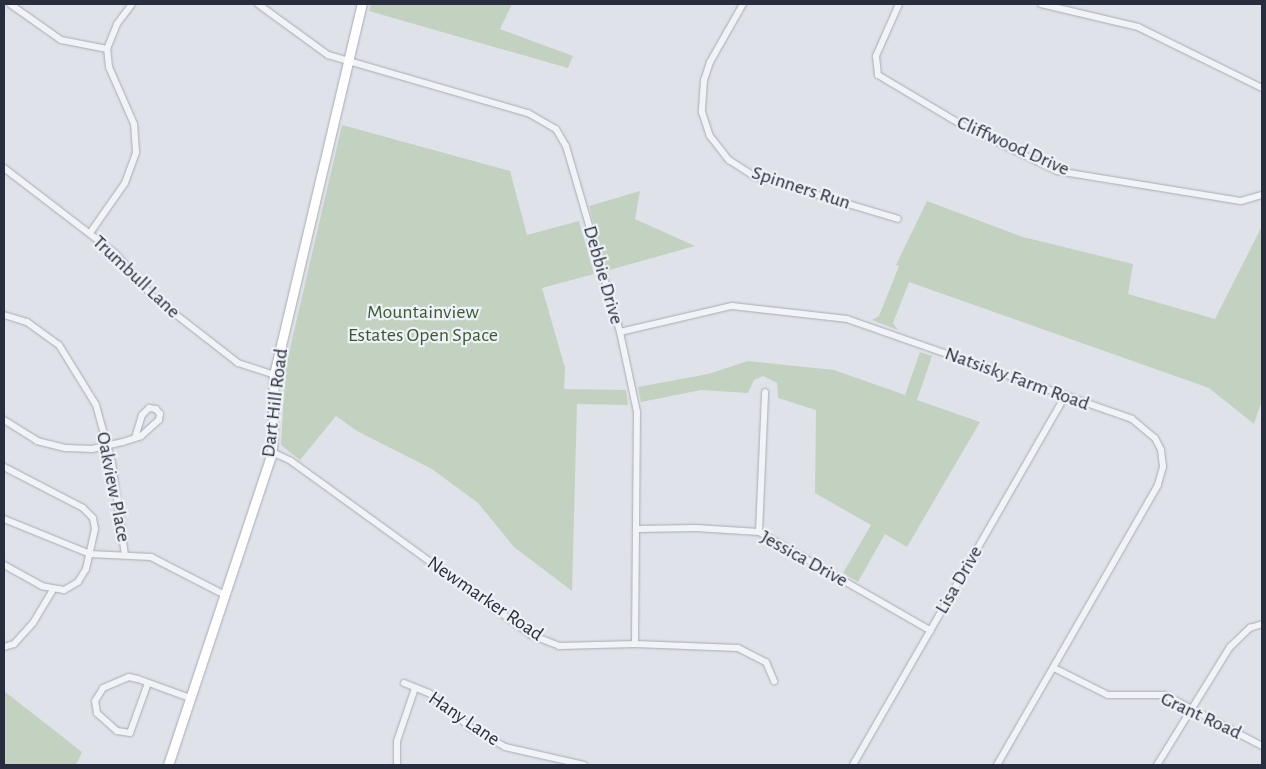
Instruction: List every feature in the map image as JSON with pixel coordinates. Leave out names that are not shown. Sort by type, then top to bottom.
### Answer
[{"type":"main road","name":"Dart Hill Road","points":[[168,765],[272,452],[274,375],[362,4]]},
{"type":"street","points":[[10,4],[61,40],[107,49]]},
{"type":"street","points":[[90,233],[125,183],[136,152],[134,124],[109,67],[107,49],[117,24],[132,4]]},
{"type":"street","name":"Debbie Drive","points":[[258,4],[328,55],[528,113],[556,130],[566,146],[620,332],[637,412],[635,644]]},
{"type":"street","name":"Spinners Run","points":[[743,4],[710,62],[704,80],[702,112],[710,136],[728,160],[754,176],[898,219]]},
{"type":"street","name":"Cliffwood Drive","points":[[899,4],[876,56],[878,75],[964,126],[1057,171],[1241,201],[1262,195]]},
{"type":"street","points":[[1041,4],[1138,27],[1262,88]]},
{"type":"street","name":"Trumbull Lane","points":[[4,168],[116,254],[152,296],[238,364],[274,375]]},
{"type":"street","name":"Natsisky Farm Road","points":[[620,332],[732,306],[831,316],[1065,396],[1132,420],[1145,428],[1161,450],[1163,467],[1158,485],[1054,668]]},
{"type":"street","name":"Oakview Place","points":[[4,315],[27,322],[58,345],[96,405],[112,463],[125,555]]},
{"type":"street","points":[[759,532],[764,392]]},
{"type":"street","name":"Lisa Drive","points":[[853,765],[1065,396]]},
{"type":"street","points":[[4,420],[37,441],[66,448],[92,449],[135,438],[159,420],[160,414],[156,409],[149,408],[142,415],[135,438]]},
{"type":"street","name":"Newmarker Road","points":[[272,452],[291,461],[531,635],[559,646],[635,644],[738,648],[766,662],[774,681]]},
{"type":"street","points":[[4,467],[82,508],[93,518],[90,554],[86,569],[78,582],[64,590],[53,590],[4,565]]},
{"type":"street","points":[[4,519],[90,554],[125,555],[164,562],[224,594]]},
{"type":"street","name":"Jessica Drive","points":[[637,529],[696,528],[759,532],[930,631]]},
{"type":"street","points":[[4,647],[14,644],[33,623],[53,590]]},
{"type":"street","points":[[1157,765],[1230,647],[1250,628],[1262,624]]},
{"type":"street","points":[[997,765],[1054,668]]},
{"type":"street","name":"Grant Road","points":[[1054,668],[1108,695],[1165,695],[1262,746]]},
{"type":"street","points":[[148,683],[130,733],[117,731],[97,713],[95,706],[99,692],[109,684],[129,678],[148,683],[190,698]]},
{"type":"street","name":"Hany Lane","points":[[404,682],[429,694],[471,728],[505,747],[584,765]]},
{"type":"street","points":[[397,765],[397,741],[415,688]]},
{"type":"green space","points":[[371,4],[512,4],[500,29],[573,56],[568,68],[369,11]]},
{"type":"green space","name":"Mountainview Estates Open Space","points":[[342,125],[510,171],[527,235],[579,221],[594,274],[542,288],[565,368],[564,389],[626,390],[628,405],[577,404],[572,591],[514,547],[478,503],[432,469],[357,431],[336,416],[300,460],[281,445],[285,370]]},
{"type":"green space","points":[[640,191],[635,219],[695,246],[606,271],[589,206]]},
{"type":"green space","points":[[927,201],[1023,237],[1133,264],[1128,294],[1215,319],[1262,226],[1262,400],[1254,424],[1209,388],[909,282],[893,323],[898,330],[872,320],[879,316],[899,266],[896,265]]},
{"type":"green space","points":[[920,352],[932,356],[917,400],[980,422],[907,547],[885,534],[858,582],[843,573],[871,525],[815,493],[816,410],[778,398],[777,383],[763,376],[754,380],[748,393],[701,390],[641,402],[638,387],[708,374],[748,361],[834,370],[905,395]]},
{"type":"green space","points":[[4,691],[82,752],[76,765],[4,765]]}]
